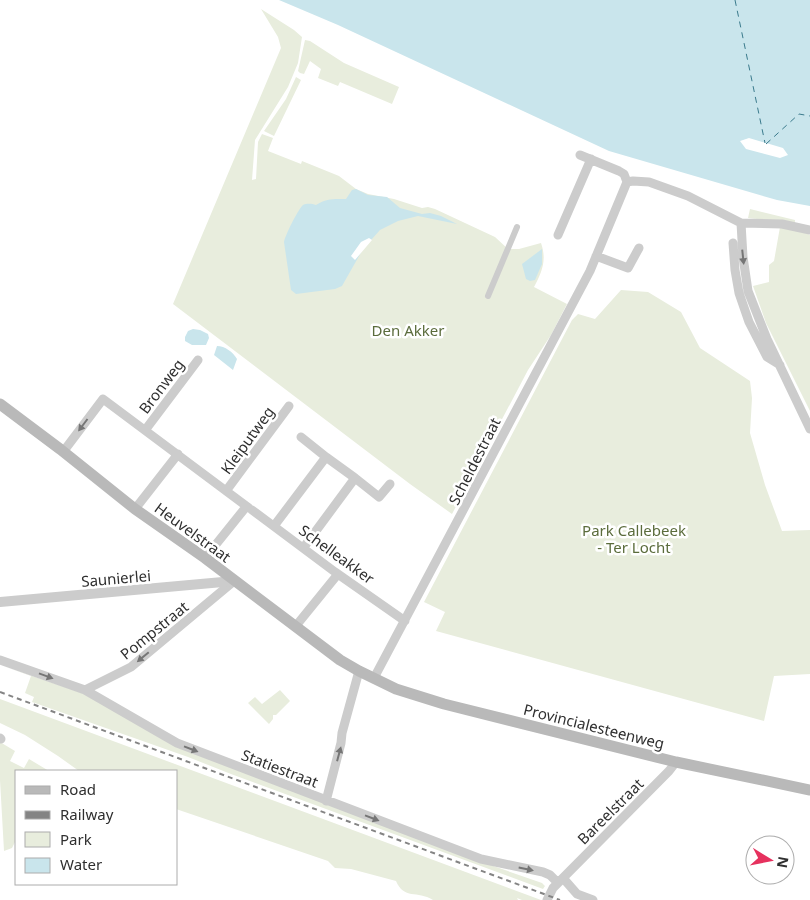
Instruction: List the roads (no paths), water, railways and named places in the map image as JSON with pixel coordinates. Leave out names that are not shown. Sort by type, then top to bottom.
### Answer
[{"type":"main road","name":"Heuvelstraat","points":[[0,404],[135,508],[205,558],[295,627],[358,671],[374,678]]},
{"type":"main road","name":"Provincialesteenweg","points":[[374,678],[417,696],[676,762],[810,790]]},
{"type":"street","points":[[580,155],[619,171],[624,174],[627,182],[633,180],[649,182],[688,196],[741,223],[782,224],[810,230]]},
{"type":"street","points":[[558,235],[591,159]]},
{"type":"street","name":"Scheldestraat","points":[[374,678],[590,271],[627,182]]},
{"type":"street","points":[[741,223],[748,291],[767,339],[810,429]]},
{"type":"street","points":[[488,296],[517,226]]},
{"type":"street","points":[[733,243],[735,270],[749,322],[767,356],[780,365]]},
{"type":"street","points":[[596,256],[628,268],[639,248]]},
{"type":"street","name":"Bronweg","points":[[146,429],[198,360]]},
{"type":"street","name":"Schelleakker","points":[[63,452],[103,399],[146,429],[338,574],[405,621]]},
{"type":"street","name":"Kleiputweg","points":[[226,491],[289,406]]},
{"type":"street","points":[[300,437],[379,497],[390,484]]},
{"type":"street","points":[[135,508],[178,454]]},
{"type":"street","points":[[274,526],[326,457]]},
{"type":"street","points":[[304,547],[355,478]]},
{"type":"street","points":[[205,558],[249,508]]},
{"type":"street","points":[[295,627],[338,574]]},
{"type":"street","name":"Saunierlei","points":[[0,602],[234,581]]},
{"type":"street","name":"Pompstraat","points":[[85,690],[131,667],[234,581]]},
{"type":"street","name":"Statiestraat","points":[[0,660],[85,690],[177,743],[481,859],[543,872],[561,880],[577,894],[593,900]]},
{"type":"street","points":[[326,801],[342,743],[342,732],[358,671]]},
{"type":"street","name":"Bareelstraat","points":[[547,900],[552,888],[670,771],[676,762]]},
{"type":"water","points":[[279,0],[810,0],[810,206],[777,200],[609,151],[338,25]]},
{"type":"water","points":[[356,189],[368,195],[387,197],[400,208],[422,214],[430,213],[441,216],[457,224],[418,216],[398,221],[380,230],[363,249],[342,286],[335,289],[296,294],[291,290],[284,242],[295,217],[303,205],[316,205],[327,200],[346,199],[352,190]]},
{"type":"water","points":[[542,249],[542,264],[535,280],[530,281],[526,279],[522,264]]},
{"type":"water","points":[[193,329],[208,334],[209,338],[206,345],[192,345],[185,341],[188,331]]},
{"type":"water","points":[[217,346],[226,348],[237,359],[233,370],[214,355]]},
{"type":"railway","points":[[0,692],[560,900]]},
{"type":"park label","name":"Den Akker","points":[[408,330]]},
{"type":"park label","name":"Park Callebeek - Ter Locht","points":[[634,538]]}]
